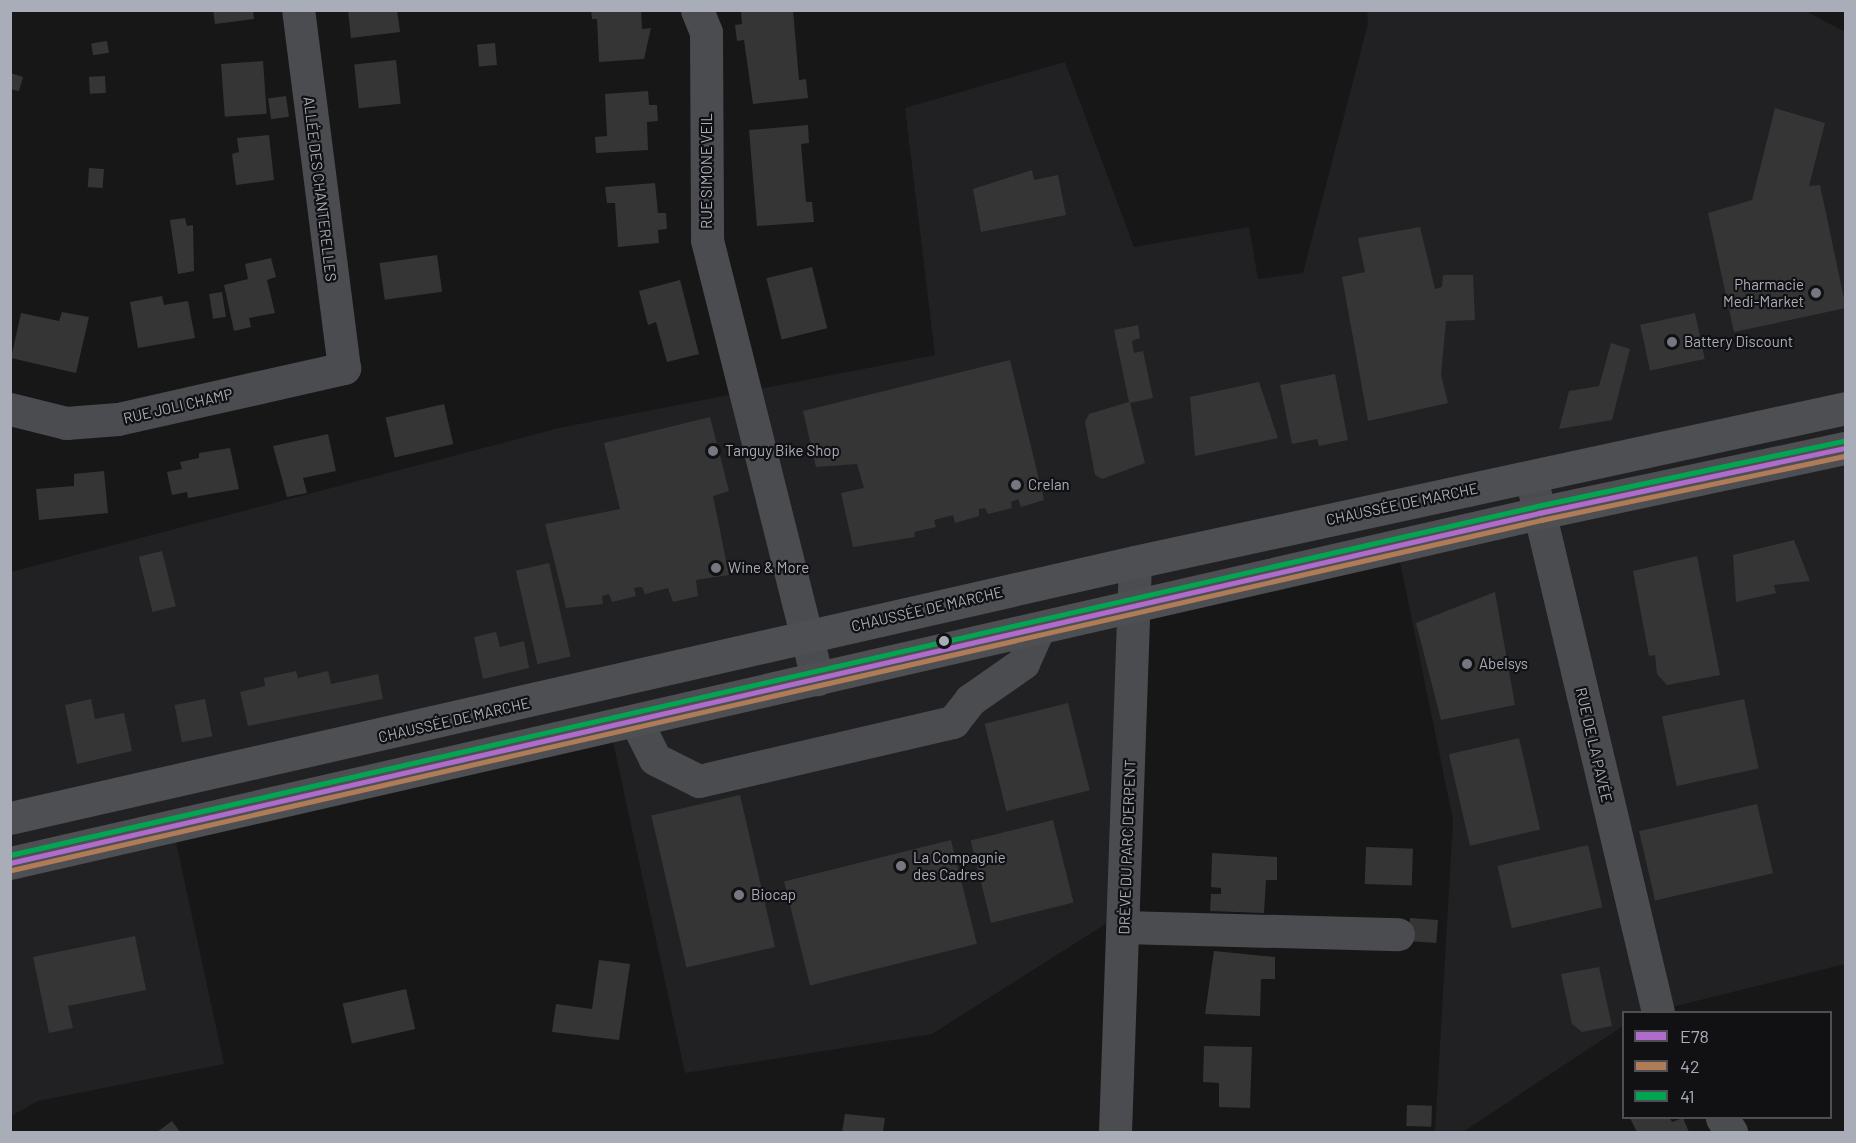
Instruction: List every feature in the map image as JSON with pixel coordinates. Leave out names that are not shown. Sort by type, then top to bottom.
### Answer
[{"type":"main road","name":"CHAUSSÉE DE MARCHE","points":[[10,818],[1135,562],[1845,408]]},
{"type":"main road","points":[[10,864],[1539,513],[1845,448]]},
{"type":"street","name":"ALLÉE DES CHANTERELLES","points":[[298,10],[344,368]]},
{"type":"street","name":"RUE SIMONE VEIL","points":[[697,10],[706,32],[707,240],[817,679]]},
{"type":"street","name":"RUE JOLI CHAMP","points":[[10,409],[66,423],[118,419],[344,368]]},
{"type":"street","name":"RUE DE LA PAVÉE","points":[[1531,477],[1658,1011]]},
{"type":"street","name":"DRÈVE DU PARC D'ERPENT","points":[[1115,1132],[1137,607],[1135,562]]},
{"type":"street","points":[[636,721],[655,759],[699,781],[953,722],[970,699],[1023,663],[1038,629]]},
{"type":"street","points":[[1123,927],[1398,934]]},
{"type":"street","points":[[1723,1119],[1731,1132]]},
{"type":"shaded area","points":[[1804,10],[1845,32],[1845,964],[1656,1011],[1622,1011],[1622,1027],[1463,1132],[1435,1132],[1453,820],[1399,557],[1126,619],[1115,918],[932,1034],[685,1073],[610,728],[173,828],[224,1064],[38,1101],[11,1116],[11,572],[559,428],[935,355],[905,108],[1065,62],[1134,247],[1249,227],[1258,279],[1303,273],[1368,24],[1367,11]]},
{"type":"building","points":[[213,10],[253,10],[254,19],[215,24]]},
{"type":"building","points":[[348,10],[397,10],[400,32],[351,38]]},
{"type":"building","points":[[591,10],[641,10],[642,29],[651,28],[644,59],[599,62],[597,19],[592,19]]},
{"type":"building","points":[[793,10],[799,80],[806,79],[808,98],[753,104],[744,40],[737,41],[735,25],[742,24],[741,12]]},
{"type":"building","points":[[107,41],[109,53],[93,55],[91,44]]},
{"type":"building","points":[[495,43],[497,65],[479,66],[477,45]]},
{"type":"building","points":[[396,60],[401,104],[359,108],[354,64]]},
{"type":"building","points":[[263,61],[267,114],[225,117],[221,64]]},
{"type":"building","points":[[10,73],[23,77],[19,91],[10,89]]},
{"type":"building","points":[[105,76],[106,93],[90,94],[89,77]]},
{"type":"building","points":[[648,91],[649,105],[657,105],[658,121],[647,122],[648,150],[596,153],[595,137],[607,136],[605,94]]},
{"type":"building","points":[[286,96],[289,117],[271,119],[268,99]]},
{"type":"building","points":[[1775,108],[1825,123],[1809,186],[1820,185],[1846,308],[1734,332],[1708,213],[1752,200]]},
{"type":"building","points":[[808,125],[809,143],[801,144],[806,202],[812,202],[814,222],[757,226],[749,130]]},
{"type":"building","points":[[269,135],[274,180],[236,185],[232,154],[239,152],[237,138]]},
{"type":"building","points":[[89,168],[104,169],[103,188],[88,187]]},
{"type":"building","points":[[1032,170],[1034,180],[1058,175],[1066,215],[981,232],[973,189]]},
{"type":"building","points":[[655,183],[658,213],[666,213],[667,229],[658,230],[659,243],[618,247],[615,203],[607,203],[605,187]]},
{"type":"building","points":[[185,218],[187,226],[193,225],[194,271],[178,274],[170,220]]},
{"type":"building","points":[[1420,227],[1435,289],[1442,287],[1443,275],[1473,275],[1475,320],[1446,321],[1441,375],[1448,403],[1368,421],[1342,277],[1365,272],[1358,238]]},
{"type":"building","points":[[437,255],[442,292],[385,300],[380,263]]},
{"type":"building","points":[[271,258],[276,277],[267,280],[275,313],[249,318],[251,327],[234,331],[224,285],[248,279],[245,264]]},
{"type":"building","points":[[812,267],[827,328],[782,339],[766,278]]},
{"type":"building","points":[[680,280],[699,354],[667,362],[656,322],[648,325],[639,291]]},
{"type":"building","points":[[222,292],[226,317],[213,319],[209,294]]},
{"type":"building","points":[[162,296],[164,305],[188,301],[195,338],[138,348],[130,302]]},
{"type":"building","points":[[62,312],[89,317],[76,373],[11,358],[21,313],[59,321]]},
{"type":"building","name":"Battery Discount","points":[[1695,313],[1705,359],[1650,371],[1640,325]]},
{"type":"building","points":[[1138,325],[1140,338],[1132,341],[1134,353],[1143,351],[1153,398],[1130,403],[1145,463],[1102,479],[1095,475],[1085,422],[1089,414],[1129,402],[1114,330]]},
{"type":"building","points":[[1611,343],[1630,349],[1612,420],[1559,429],[1569,391],[1599,386]]},
{"type":"building","points":[[1010,360],[1044,500],[1021,507],[1018,499],[1011,502],[1012,508],[988,514],[985,508],[979,509],[979,516],[955,523],[953,515],[934,520],[936,527],[914,532],[915,537],[853,547],[841,493],[864,488],[857,464],[816,467],[803,411]]},
{"type":"building","points":[[1335,374],[1348,440],[1319,446],[1317,439],[1292,444],[1280,385]]},
{"type":"building","points":[[1259,382],[1278,438],[1195,456],[1190,397]]},
{"type":"building","points":[[444,404],[453,444],[395,457],[386,417]]},
{"type":"building","points":[[710,417],[729,491],[713,496],[729,575],[696,580],[698,596],[673,602],[668,588],[645,594],[642,587],[634,588],[636,596],[612,602],[609,594],[602,596],[603,604],[566,608],[545,524],[620,509],[604,443]]},
{"type":"building","points":[[328,434],[336,471],[303,478],[307,493],[287,497],[273,446]]},
{"type":"building","points":[[230,448],[239,489],[188,498],[187,492],[172,495],[167,472],[182,469],[180,462],[199,458],[199,453]]},
{"type":"building","points":[[104,471],[108,513],[39,520],[36,489],[74,486],[74,474]]},
{"type":"building","points":[[1794,540],[1810,581],[1774,585],[1776,593],[1736,602],[1733,555]]},
{"type":"building","points":[[162,551],[176,606],[153,612],[139,557]]},
{"type":"building","points":[[1697,556],[1720,675],[1667,685],[1657,674],[1655,655],[1649,656],[1633,571]]},
{"type":"building","points":[[549,563],[571,657],[537,664],[516,571]]},
{"type":"building","name":"Abelsys","points":[[1495,592],[1515,705],[1441,720],[1416,623]]},
{"type":"building","points":[[496,632],[500,647],[524,641],[529,668],[483,679],[474,637]]},
{"type":"building","points":[[296,671],[298,678],[328,671],[331,684],[378,674],[383,699],[248,726],[240,692],[265,686],[264,678]]},
{"type":"building","points":[[91,699],[95,719],[124,713],[132,751],[77,764],[65,705]]},
{"type":"building","points":[[205,699],[212,736],[182,742],[175,705]]},
{"type":"building","points":[[1744,699],[1759,768],[1677,786],[1662,716]]},
{"type":"building","points":[[1068,703],[1090,790],[1006,811],[985,724]]},
{"type":"building","points":[[1519,738],[1540,830],[1470,846],[1449,754]]},
{"type":"building","points":[[740,795],[775,947],[686,967],[651,815]]},
{"type":"building","points":[[1757,804],[1773,873],[1655,900],[1639,831]]},
{"type":"building","points":[[1053,820],[1074,902],[991,923],[971,841]]},
{"type":"building","points":[[951,840],[977,944],[810,985],[784,882]]},
{"type":"building","points":[[1588,845],[1602,907],[1512,928],[1497,866]]},
{"type":"building","points":[[1366,847],[1413,849],[1412,886],[1365,884]]},
{"type":"building","points":[[1212,853],[1277,857],[1277,880],[1266,880],[1264,913],[1210,911],[1211,894],[1221,894],[1221,888],[1211,887]]},
{"type":"building","points":[[1410,918],[1438,920],[1436,943],[1408,941]]},
{"type":"building","points":[[135,936],[146,990],[68,1006],[73,1028],[49,1033],[33,957]]},
{"type":"building","points":[[1214,951],[1275,957],[1275,979],[1261,979],[1260,1016],[1205,1014]]},
{"type":"building","points":[[599,960],[630,964],[619,1040],[552,1032],[556,1004],[592,1009]]},
{"type":"building","points":[[1599,967],[1612,1026],[1582,1032],[1572,1024],[1561,974]]},
{"type":"building","points":[[406,989],[415,1029],[352,1044],[343,1004]]},
{"type":"building","points":[[1204,1046],[1252,1047],[1250,1108],[1219,1107],[1219,1083],[1203,1082]]},
{"type":"building","points":[[1407,1105],[1432,1106],[1431,1127],[1406,1126]]},
{"type":"building","points":[[845,1114],[885,1118],[883,1132],[842,1132]]},
{"type":"building","points":[[1630,1119],[1670,1119],[1672,1122],[1683,1119],[1689,1132],[1637,1132]]},
{"type":"building","points":[[172,1121],[180,1132],[157,1132]]},
{"type":"transit line","name":"41","points":[[10,855],[1537,506],[1844,441]]},
{"type":"transit line","name":"E78","points":[[10,863],[1539,513],[1846,448]]},
{"type":"transit line","name":"42","points":[[12,870],[1541,520],[1846,456]]},
{"type":"place","name":"Pharmacie Medi-Market","points":[[1816,293]]},
{"type":"place","name":"Battery Discount","points":[[1672,342]]},
{"type":"place","name":"Tanguy Bike Shop","points":[[713,451]]},
{"type":"place","name":"Crelan","points":[[1016,485]]},
{"type":"place","name":"Wine & More","points":[[716,568]]},
{"type":"place","name":"Abelsys","points":[[1467,664]]},
{"type":"place","name":"La Compagnie des Cadres","points":[[901,866]]},
{"type":"place","name":"Biocap","points":[[739,895]]}]
